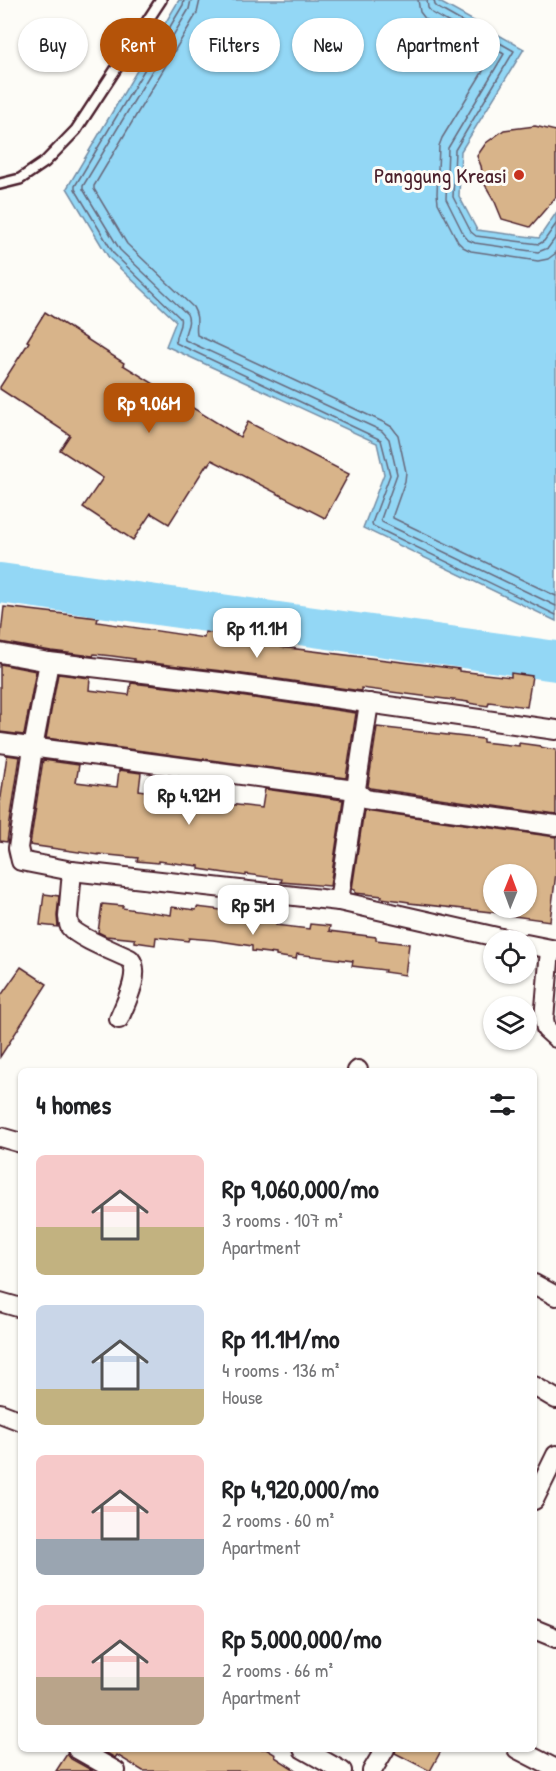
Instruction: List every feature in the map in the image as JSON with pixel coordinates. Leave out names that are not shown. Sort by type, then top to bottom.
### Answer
[{"type":"street","points":[[0,653],[49,662],[220,681],[556,730]]},
{"type":"street","points":[[49,662],[33,748],[9,847],[21,861],[72,871],[339,901],[483,934]]},
{"type":"street","points":[[339,901],[369,703]]},
{"type":"street","points":[[0,743],[355,790],[364,799],[556,826]]},
{"type":"street","points":[[72,871],[68,917],[72,929],[130,959],[134,964],[135,976],[119,1019]]},
{"type":"street","points":[[537,946],[553,950],[544,1019],[546,1029],[556,1038]]},
{"type":"street","points":[[0,1137],[18,1142]]},
{"type":"street","points":[[537,1286],[556,1296]]},
{"type":"street","points":[[0,1302],[18,1307]]},
{"type":"street","points":[[537,1388],[556,1400]]},
{"type":"street","points":[[0,1413],[18,1420]]},
{"type":"street","points":[[544,1495],[556,1455]]},
{"type":"street","points":[[537,1630],[556,1638]]},
{"type":"street","points":[[82,1752],[116,1771]]},
{"type":"street","points":[[308,1752],[342,1771]]},
{"type":"street","points":[[372,1771],[382,1752]]},
{"type":"street","points":[[523,1752],[556,1769]]},
{"type":"lane","points":[[0,184],[20,179],[45,162],[76,129],[161,0]]},
{"type":"water","points":[[179,0],[436,0],[468,18],[376,18],[376,72],[500,72],[500,36],[524,49],[461,151],[459,196],[477,230],[539,238],[556,213],[556,621],[363,528],[384,474],[377,443],[166,346],[176,321],[109,258],[67,188],[136,72],[177,72],[177,18],[168,18]]},
{"type":"building","name":"Panggung Kreasi","points":[[535,126],[556,131],[556,197],[530,227],[502,219],[484,183],[477,156],[486,143],[504,130]]},
{"type":"building","points":[[45,312],[124,363],[123,365],[240,437],[248,422],[349,474],[325,518],[212,460],[209,465],[207,464],[169,524],[151,513],[133,540],[83,507],[103,478],[60,450],[70,435],[0,389]]},
{"type":"building","points":[[4,607],[98,618],[97,622],[204,638],[205,632],[226,635],[225,638],[282,643],[281,647],[459,669],[459,671],[511,677],[511,673],[532,676],[527,707],[489,702],[488,706],[361,688],[361,691],[134,661],[134,659],[112,656],[51,651],[0,642]]},
{"type":"building","points":[[0,664],[36,671],[24,735],[0,732]]},
{"type":"building","points":[[58,674],[90,678],[89,690],[129,695],[131,683],[356,713],[346,778],[46,738]]},
{"type":"building","points":[[377,727],[483,739],[483,742],[519,746],[519,743],[556,750],[556,815],[370,788],[368,786]]},
{"type":"building","points":[[7,755],[20,757],[7,842],[0,841],[0,804]]},
{"type":"building","points":[[43,760],[79,765],[76,782],[117,787],[119,770],[141,773],[139,790],[177,796],[179,778],[231,785],[229,804],[262,808],[265,789],[343,800],[330,886],[281,882],[282,879],[199,869],[199,866],[137,861],[138,858],[30,845]]},
{"type":"building","points":[[364,810],[556,837],[556,873],[550,921],[529,918],[537,918],[537,864],[483,864],[483,911],[409,903],[381,898],[382,896],[355,893],[352,889]]},
{"type":"building","points":[[44,894],[59,896],[58,927],[40,925]]},
{"type":"building","points":[[102,904],[171,915],[172,907],[196,910],[197,907],[246,913],[245,918],[276,922],[276,925],[309,929],[310,924],[330,926],[329,931],[409,944],[405,975],[352,966],[353,961],[297,954],[296,959],[276,956],[276,954],[252,951],[252,946],[213,940],[189,938],[188,941],[156,937],[155,945],[135,942],[135,939],[106,936],[98,932]]},
{"type":"building","points":[[21,967],[47,984],[0,1057],[0,997]]},
{"type":"building","points":[[105,1752],[271,1752],[297,1771],[143,1771],[117,1755],[115,1758]]},
{"type":"building","points":[[395,1752],[440,1752],[430,1771]]},
{"type":"building","points":[[67,1754],[71,1759],[93,1771],[56,1771]]},
{"type":"waterway","points":[[0,583],[556,661]]},
{"type":"place","name":"Panggung Kreasi","points":[[519,175]]}]
